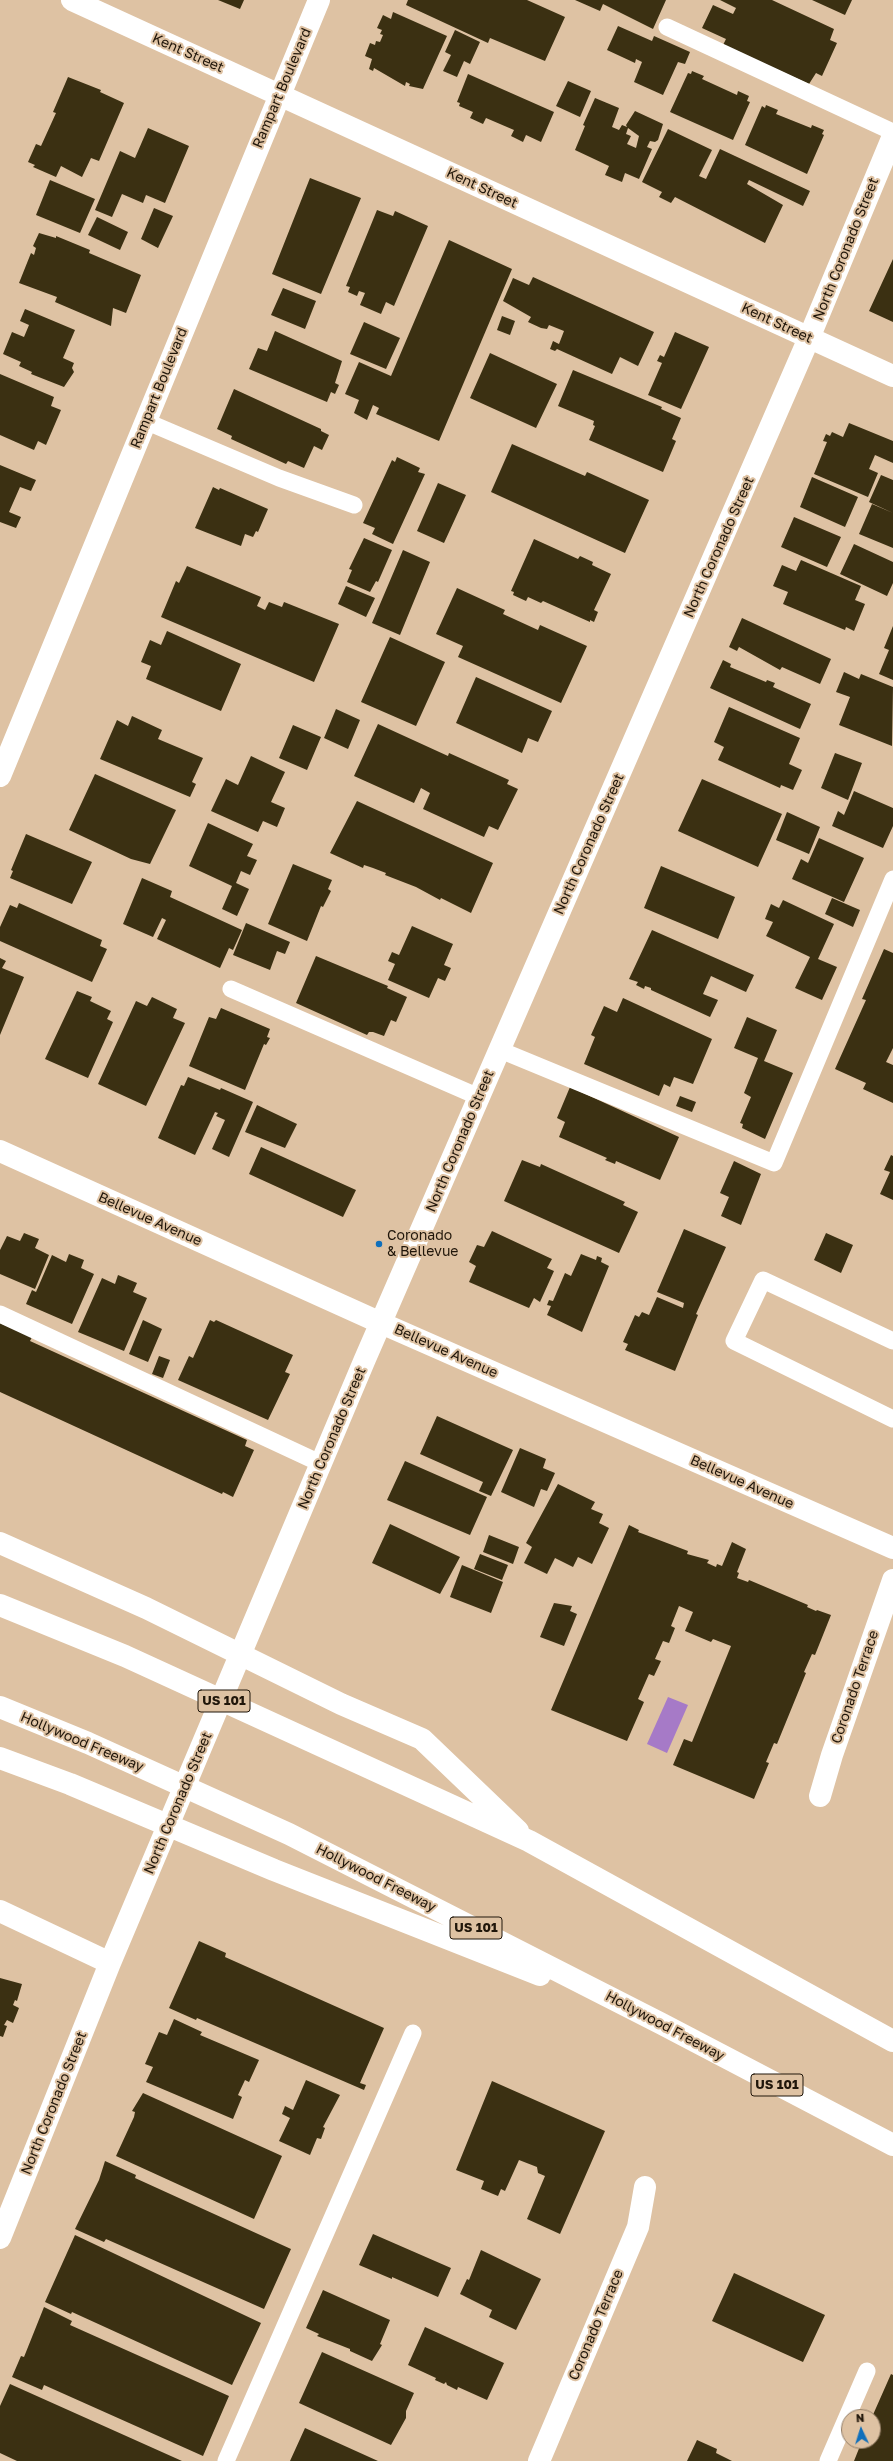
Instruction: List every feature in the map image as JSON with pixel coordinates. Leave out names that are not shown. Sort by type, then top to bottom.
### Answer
[{"type":"main road","name":"Kent Street","points":[[72,0],[893,376]]},
{"type":"main road","name":"Rampart Boulevard","points":[[0,776],[319,0]]},
{"type":"main road","name":"North Coronado Street","points":[[0,2238],[110,1963],[381,1323],[810,338],[893,136]]},
{"type":"main road","name":"Bellevue Avenue","points":[[0,1151],[381,1323],[893,1548]]},
{"type":"main road","points":[[0,1543],[146,1608],[341,1704],[422,1739],[529,1841]]},
{"type":"main road","name":"Coronado Terrace","points":[[820,1796],[832,1755],[893,1580]]},
{"type":"main road","name":"US 101","points":[[0,1604],[124,1656],[323,1749],[529,1841],[893,2041]]},
{"type":"main road","name":"Hollywood Freeway","points":[[0,1707],[88,1743],[289,1834],[662,2024],[893,2146]]},
{"type":"main road","points":[[0,1758],[70,1784],[274,1870],[662,2024]]},
{"type":"main road","points":[[0,1911],[110,1963]]},
{"type":"main road","name":"Coronado Terrace","points":[[539,2461],[638,2228],[645,2187]]},
{"type":"lane","points":[[667,27],[893,132]]},
{"type":"lane","points":[[145,421],[279,478],[354,505]]},
{"type":"lane","points":[[500,1050],[774,1163],[893,879]]},
{"type":"lane","points":[[231,989],[479,1097]]},
{"type":"lane","points":[[893,1341],[763,1280],[734,1341],[893,1419]]},
{"type":"lane","points":[[0,1314],[322,1464]]},
{"type":"lane","points":[[226,2461],[413,2033]]},
{"type":"lane","points":[[828,2461],[867,2371]]},
{"type":"shaded area","points":[[668,1697],[688,1705],[667,1753],[647,1744]]},
{"type":"building","points":[[218,0],[244,0],[240,9]]},
{"type":"building","points":[[408,0],[527,0],[565,17],[545,61],[490,38],[488,43],[406,5]]},
{"type":"building","points":[[575,0],[666,0],[653,29],[603,4],[600,11]]},
{"type":"building","points":[[720,0],[772,0],[834,29],[830,40],[837,43],[822,76],[816,73],[809,84],[723,45],[726,39],[702,28],[713,5],[733,14],[736,8]]},
{"type":"building","points":[[812,0],[852,0],[845,15]]},
{"type":"building","points":[[393,12],[447,36],[423,89],[409,86],[410,84],[406,82],[405,86],[374,68],[373,71],[369,69],[372,59],[365,56],[370,43],[375,45],[376,41],[380,42],[383,35],[380,34],[382,30],[377,28],[383,15],[391,19]]},
{"type":"building","points":[[618,26],[652,41],[654,36],[690,52],[685,64],[678,62],[663,95],[634,82],[642,62],[636,59],[635,63],[607,50]]},
{"type":"building","points":[[455,30],[480,42],[470,64],[464,61],[457,77],[443,71],[451,55],[445,52]]},
{"type":"building","points":[[692,71],[704,76],[702,79],[737,95],[738,91],[749,96],[747,101],[750,102],[733,140],[670,112],[688,73],[691,74]]},
{"type":"building","points":[[468,74],[554,112],[541,142],[526,135],[523,142],[511,136],[514,130],[486,118],[483,124],[470,118],[473,112],[459,106],[460,103],[457,102]]},
{"type":"building","points":[[68,77],[101,90],[100,92],[124,103],[99,161],[91,158],[82,177],[61,166],[56,177],[33,167],[35,165],[28,162],[36,144],[41,146],[56,113],[53,112]]},
{"type":"building","points":[[568,81],[591,91],[580,117],[556,106]]},
{"type":"building","points":[[595,98],[619,108],[612,127],[619,130],[622,125],[627,127],[626,125],[635,111],[663,124],[658,140],[655,142],[650,141],[647,147],[652,149],[639,179],[625,173],[622,182],[605,175],[609,166],[575,150],[585,126],[583,125]],"holes":[[[628,128],[639,136],[636,148],[627,144],[631,136],[626,134]]]},
{"type":"building","points":[[766,105],[778,110],[776,114],[811,128],[812,125],[824,130],[822,134],[824,135],[807,174],[745,145],[762,106],[765,108]]},
{"type":"building","points":[[148,128],[189,146],[165,203],[146,195],[143,203],[122,194],[112,217],[95,210],[120,151],[135,158]]},
{"type":"building","points":[[668,129],[712,150],[699,176],[706,179],[720,149],[810,191],[803,206],[749,180],[747,184],[783,205],[765,243],[675,197],[671,203],[659,197],[662,192],[642,182]]},
{"type":"building","points":[[310,178],[361,198],[321,294],[272,274]]},
{"type":"building","points":[[50,180],[95,199],[80,233],[36,215]]},
{"type":"building","points":[[154,208],[173,216],[158,248],[141,239]]},
{"type":"building","points":[[377,210],[393,216],[395,211],[428,226],[394,306],[386,302],[381,314],[360,305],[365,293],[359,291],[357,296],[348,292],[350,287],[346,286]]},
{"type":"building","points":[[97,217],[128,232],[120,250],[88,235]]},
{"type":"building","points":[[39,233],[56,238],[56,236],[90,250],[89,253],[141,275],[126,313],[113,308],[111,326],[55,302],[57,297],[19,283],[31,253],[34,255],[36,248],[33,246]]},
{"type":"building","points":[[449,240],[512,269],[439,441],[376,414],[379,408],[373,405],[367,420],[354,413],[359,400],[345,394],[359,362],[391,376]]},
{"type":"building","points":[[893,259],[893,322],[869,311]]},
{"type":"building","points":[[533,277],[654,332],[638,366],[620,357],[612,374],[557,349],[555,351],[550,349],[553,341],[559,344],[564,331],[549,325],[547,329],[541,328],[528,322],[531,317],[503,301],[513,278],[529,285]]},
{"type":"building","points":[[283,288],[316,301],[305,329],[271,315]]},
{"type":"building","points":[[25,309],[75,330],[63,358],[74,363],[72,368],[74,372],[64,387],[31,374],[32,372],[19,366],[21,362],[3,354],[12,332],[24,337],[29,325],[20,321]]},
{"type":"building","points":[[502,316],[515,321],[510,335],[497,330]]},
{"type":"building","points":[[364,322],[400,338],[386,369],[350,354]]},
{"type":"building","points":[[275,331],[342,361],[335,383],[339,385],[335,394],[331,392],[327,402],[249,369],[258,348],[267,351]]},
{"type":"building","points":[[675,332],[709,347],[681,409],[648,395],[662,363],[657,361],[660,355],[664,357]]},
{"type":"building","points":[[490,353],[557,384],[536,428],[470,398]]},
{"type":"building","points":[[573,370],[662,407],[661,409],[681,418],[672,439],[676,441],[663,472],[589,440],[595,426],[593,425],[594,421],[558,406]]},
{"type":"building","points":[[0,374],[54,397],[51,406],[61,410],[46,445],[38,441],[34,450],[0,435]]},
{"type":"building","points":[[234,389],[321,429],[321,431],[329,435],[322,450],[314,446],[304,468],[288,461],[286,464],[231,439],[232,436],[217,429]]},
{"type":"building","points":[[849,423],[893,441],[893,463],[875,455],[869,469],[878,473],[868,497],[814,474],[827,442],[823,441],[826,434],[830,436],[832,432],[843,437]]},
{"type":"building","points":[[512,444],[585,476],[587,472],[649,500],[625,553],[491,492]]},
{"type":"building","points":[[397,457],[420,468],[418,472],[425,474],[393,544],[372,534],[375,528],[363,523],[392,460],[395,462]]},
{"type":"building","points":[[0,465],[36,480],[31,491],[20,487],[9,512],[21,517],[16,528],[0,522]]},
{"type":"building","points":[[881,475],[893,480],[893,513],[869,502]]},
{"type":"building","points":[[812,477],[858,497],[845,527],[800,507]]},
{"type":"building","points":[[438,483],[466,495],[444,543],[417,531]]},
{"type":"building","points":[[213,487],[219,490],[220,488],[268,509],[258,532],[256,531],[253,537],[245,534],[241,546],[195,528]]},
{"type":"building","points":[[872,504],[893,513],[893,548],[859,534]]},
{"type":"building","points":[[794,517],[841,537],[827,567],[781,547]]},
{"type":"building","points":[[364,538],[392,550],[378,582],[376,581],[370,592],[347,582],[352,570],[349,569]]},
{"type":"building","points":[[534,539],[578,559],[580,556],[593,562],[592,565],[611,574],[594,610],[598,612],[594,622],[590,620],[590,622],[543,601],[541,603],[528,597],[526,601],[513,595],[514,592],[511,591]]},
{"type":"building","points":[[854,544],[893,562],[893,583],[887,596],[840,574]]},
{"type":"building","points":[[403,550],[430,562],[400,635],[372,623]]},
{"type":"building","points":[[801,560],[861,586],[855,600],[865,604],[854,631],[846,627],[845,630],[783,604],[788,592],[773,586],[782,565],[796,571]]},
{"type":"building","points":[[187,566],[261,597],[257,606],[265,610],[269,602],[282,607],[284,602],[339,624],[314,682],[161,617],[176,581],[179,583]]},
{"type":"building","points":[[346,586],[375,598],[366,617],[338,604]]},
{"type":"building","points":[[457,588],[505,610],[503,614],[538,630],[540,625],[587,646],[561,703],[458,657],[463,646],[436,634]]},
{"type":"building","points":[[742,618],[831,659],[820,684],[782,667],[780,670],[739,647],[737,651],[729,647]]},
{"type":"building","points":[[893,626],[893,680],[879,674],[889,650],[884,648]]},
{"type":"building","points":[[167,631],[241,664],[221,711],[146,679],[151,666],[141,662],[150,640],[161,645]]},
{"type":"building","points":[[390,637],[445,662],[416,726],[361,702]]},
{"type":"building","points":[[723,660],[731,664],[730,667],[766,682],[767,680],[775,683],[773,687],[811,704],[800,729],[710,688]]},
{"type":"building","points":[[844,672],[859,679],[861,674],[893,687],[892,746],[839,725],[850,697],[836,692]]},
{"type":"building","points":[[476,677],[552,711],[538,742],[528,738],[522,753],[456,723]]},
{"type":"building","points":[[729,707],[800,738],[789,764],[802,770],[793,790],[781,785],[780,788],[718,760],[724,747],[714,742]]},
{"type":"building","points":[[336,709],[360,720],[348,749],[324,738]]},
{"type":"building","points":[[132,716],[162,730],[158,739],[203,758],[192,782],[196,784],[190,797],[100,759],[117,720],[128,726]]},
{"type":"building","points":[[378,724],[448,756],[449,753],[509,780],[507,784],[518,789],[498,830],[489,826],[484,837],[423,809],[430,793],[421,788],[414,803],[354,776]]},
{"type":"building","points":[[293,725],[321,737],[307,770],[279,758]]},
{"type":"building","points":[[835,753],[862,763],[848,800],[821,788]]},
{"type":"building","points":[[251,756],[285,772],[271,802],[285,808],[277,827],[263,821],[258,832],[211,811],[226,779],[238,785]]},
{"type":"building","points":[[95,774],[176,810],[150,864],[131,859],[69,830]]},
{"type":"building","points":[[702,779],[782,814],[758,867],[678,831]]},
{"type":"building","points":[[854,791],[893,808],[893,826],[883,848],[832,826],[838,811],[844,815]]},
{"type":"building","points":[[357,801],[493,863],[471,913],[441,898],[440,900],[416,887],[385,875],[386,873],[364,865],[363,868],[330,853]]},
{"type":"building","points":[[787,812],[820,827],[809,854],[776,840]]},
{"type":"building","points":[[208,823],[253,844],[247,856],[257,860],[250,875],[241,871],[236,883],[249,889],[237,916],[222,909],[232,886],[189,866]]},
{"type":"building","points":[[26,834],[92,862],[72,904],[10,878],[13,871],[11,870]]},
{"type":"building","points":[[819,838],[864,858],[844,902],[792,879],[801,859],[808,863]]},
{"type":"building","points":[[293,864],[332,880],[328,889],[331,891],[323,907],[321,906],[307,941],[268,924]]},
{"type":"building","points":[[661,866],[735,897],[718,939],[644,908]]},
{"type":"building","points":[[142,878],[172,891],[170,897],[242,930],[233,950],[229,948],[220,968],[157,939],[166,920],[162,918],[153,937],[123,924]]},
{"type":"building","points":[[832,898],[860,910],[853,927],[825,914]]},
{"type":"building","points":[[783,900],[834,924],[818,959],[837,967],[822,1000],[795,988],[810,957],[766,936],[773,922],[765,919],[771,904],[779,908]]},
{"type":"building","points":[[19,903],[102,940],[100,946],[107,949],[92,982],[0,941],[0,927],[10,905],[17,908]]},
{"type":"building","points":[[246,923],[290,942],[285,954],[277,951],[270,970],[233,955]]},
{"type":"building","points":[[412,926],[453,944],[444,965],[451,968],[445,981],[438,978],[429,998],[388,980],[395,964],[388,961],[392,952],[399,955]]},
{"type":"building","points":[[652,930],[754,975],[746,992],[711,976],[703,994],[718,1000],[710,1017],[651,990],[651,988],[645,986],[644,989],[636,985],[638,982],[629,979]]},
{"type":"building","points":[[884,949],[893,953],[893,1048],[886,1062],[893,1065],[893,1103],[863,1089],[866,1083],[835,1069],[866,1000],[862,999]]},
{"type":"building","points":[[316,956],[388,986],[387,988],[407,997],[396,1022],[391,1020],[384,1036],[373,1032],[369,1032],[367,1035],[296,1003]]},
{"type":"building","points":[[0,958],[6,961],[2,968],[24,977],[0,1035]]},
{"type":"building","points":[[77,991],[92,997],[90,1001],[111,1011],[107,1019],[113,1022],[88,1078],[45,1059]]},
{"type":"building","points":[[152,997],[177,1009],[173,1018],[185,1023],[146,1106],[98,1084],[136,1001],[147,1006]]},
{"type":"building","points":[[623,998],[712,1039],[693,1084],[674,1077],[670,1087],[664,1084],[659,1096],[584,1064],[595,1037],[591,1035],[604,1006],[617,1012]]},
{"type":"building","points":[[221,1008],[270,1029],[267,1037],[270,1038],[266,1045],[264,1044],[245,1090],[189,1066],[209,1017],[216,1019]]},
{"type":"building","points":[[747,1017],[777,1030],[764,1061],[793,1073],[765,1139],[742,1128],[743,1124],[740,1123],[751,1097],[744,1093],[758,1058],[734,1048]]},
{"type":"building","points":[[188,1077],[220,1090],[221,1088],[253,1102],[229,1157],[212,1149],[225,1120],[216,1116],[218,1113],[215,1112],[195,1155],[158,1138],[181,1085],[184,1086]]},
{"type":"building","points":[[570,1087],[679,1137],[660,1180],[616,1161],[615,1164],[605,1160],[607,1158],[559,1137],[565,1122],[557,1118]]},
{"type":"building","points":[[680,1096],[696,1102],[692,1112],[676,1106]]},
{"type":"building","points":[[257,1105],[297,1124],[285,1148],[245,1132]]},
{"type":"building","points":[[261,1147],[356,1190],[343,1217],[249,1174]]},
{"type":"building","points":[[891,1155],[893,1156],[893,1200],[880,1194],[890,1172],[884,1170]]},
{"type":"building","points":[[522,1160],[540,1167],[541,1164],[625,1202],[623,1205],[638,1212],[619,1253],[504,1201]]},
{"type":"building","points":[[734,1161],[761,1174],[741,1225],[721,1216],[729,1197],[720,1193]]},
{"type":"building","points":[[684,1229],[726,1247],[696,1314],[698,1315],[675,1371],[625,1350],[628,1344],[623,1342],[635,1315],[639,1317],[642,1312],[649,1315],[657,1297],[683,1308],[684,1303],[657,1292]]},
{"type":"building","points":[[492,1231],[552,1259],[547,1268],[554,1271],[540,1302],[534,1298],[529,1308],[469,1282],[476,1266],[469,1262],[477,1245],[484,1247]]},
{"type":"building","points":[[24,1233],[39,1239],[35,1248],[49,1255],[35,1289],[0,1274],[0,1250],[7,1236],[20,1241]]},
{"type":"building","points":[[826,1233],[853,1245],[841,1273],[814,1260]]},
{"type":"building","points":[[69,1254],[84,1260],[81,1268],[94,1274],[72,1324],[26,1304],[32,1290],[36,1292],[52,1255],[66,1262]]},
{"type":"building","points":[[581,1254],[596,1260],[597,1256],[602,1258],[601,1262],[609,1266],[582,1332],[547,1315],[551,1306],[547,1305],[549,1300],[553,1301],[565,1273],[571,1276]]},
{"type":"building","points":[[118,1275],[137,1283],[133,1292],[147,1298],[124,1351],[78,1332],[102,1278],[115,1284]]},
{"type":"building","points":[[143,1320],[162,1329],[148,1362],[129,1354]]},
{"type":"building","points":[[210,1320],[214,1322],[216,1320],[293,1355],[285,1372],[290,1374],[268,1420],[178,1380],[189,1356],[193,1358]]},
{"type":"building","points":[[0,1323],[32,1337],[30,1341],[247,1440],[245,1446],[254,1450],[233,1497],[223,1492],[222,1494],[0,1392]]},
{"type":"building","points":[[159,1356],[170,1360],[163,1378],[152,1374]]},
{"type":"building","points":[[437,1416],[513,1450],[491,1496],[479,1491],[483,1482],[420,1454]]},
{"type":"building","points":[[520,1448],[546,1459],[543,1468],[555,1473],[547,1491],[541,1489],[534,1507],[501,1492]]},
{"type":"building","points":[[405,1461],[487,1497],[470,1535],[387,1500]]},
{"type":"building","points":[[558,1484],[595,1502],[591,1509],[603,1514],[599,1523],[609,1528],[592,1564],[578,1557],[573,1567],[555,1558],[547,1574],[524,1563],[532,1547],[526,1543]]},
{"type":"building","points":[[390,1524],[460,1557],[440,1594],[372,1563]]},
{"type":"building","points":[[629,1525],[639,1530],[638,1532],[688,1551],[687,1554],[709,1560],[707,1563],[716,1567],[717,1564],[722,1566],[732,1542],[746,1549],[737,1572],[739,1573],[737,1578],[748,1582],[749,1580],[808,1605],[807,1607],[816,1611],[817,1610],[831,1615],[815,1655],[812,1654],[804,1672],[806,1673],[777,1744],[774,1743],[766,1762],[769,1763],[754,1799],[673,1765],[684,1739],[692,1742],[731,1646],[713,1639],[711,1642],[685,1631],[693,1612],[679,1606],[671,1626],[675,1628],[669,1643],[663,1641],[655,1659],[661,1661],[654,1676],[649,1674],[638,1699],[644,1702],[627,1741],[551,1710]]},
{"type":"building","points":[[489,1535],[519,1547],[513,1564],[483,1552]]},
{"type":"building","points":[[480,1554],[508,1565],[502,1580],[474,1569]]},
{"type":"building","points":[[462,1565],[503,1582],[491,1613],[450,1597]]},
{"type":"building","points":[[554,1603],[572,1606],[570,1611],[577,1614],[564,1646],[540,1637]]},
{"type":"building","points":[[199,1941],[226,1953],[225,1957],[384,2028],[360,2083],[366,2085],[364,2090],[197,2018],[196,2020],[169,2008]]},
{"type":"building","points":[[0,1978],[22,1984],[17,2001],[15,2000],[13,2005],[19,2008],[13,2023],[7,2020],[4,2025],[7,2026],[3,2037],[0,2036]]},
{"type":"building","points":[[174,2019],[202,2032],[200,2035],[259,2060],[249,2082],[245,2080],[238,2095],[242,2097],[233,2119],[146,2082],[153,2067],[145,2064],[159,2032],[167,2035]]},
{"type":"building","points":[[306,2080],[340,2095],[323,2127],[325,2128],[321,2139],[317,2138],[310,2155],[279,2141],[290,2118],[282,2114],[285,2106],[293,2110]]},
{"type":"building","points":[[492,2081],[605,2131],[560,2234],[527,2219],[545,2176],[538,2173],[537,2167],[519,2160],[505,2191],[501,2189],[498,2196],[481,2189],[484,2181],[456,2170]]},
{"type":"building","points":[[143,2093],[282,2156],[254,2219],[116,2156],[134,2117],[135,2112],[132,2111]]},
{"type":"building","points":[[105,2161],[136,2175],[135,2178],[291,2249],[264,2309],[106,2239],[104,2242],[75,2229],[99,2180]]},
{"type":"building","points":[[373,2234],[451,2268],[438,2297],[392,2277],[392,2279],[359,2265]]},
{"type":"building","points":[[75,2235],[261,2323],[232,2385],[72,2312],[71,2314],[45,2302]]},
{"type":"building","points":[[481,2250],[541,2279],[516,2330],[489,2317],[492,2310],[460,2294],[467,2279],[469,2280]]},
{"type":"building","points":[[734,2273],[825,2315],[803,2362],[712,2321]]},
{"type":"building","points":[[323,2290],[390,2320],[380,2344],[382,2345],[372,2361],[350,2351],[350,2349],[317,2336],[319,2334],[306,2328]]},
{"type":"building","points":[[44,2307],[72,2321],[70,2325],[229,2396],[203,2456],[44,2385],[42,2390],[12,2377],[21,2356],[24,2357]]},
{"type":"building","points":[[425,2327],[504,2363],[487,2400],[458,2387],[457,2390],[447,2385],[446,2382],[444,2384],[435,2380],[436,2378],[408,2365]]},
{"type":"building","points":[[322,2352],[414,2393],[406,2411],[406,2418],[391,2445],[299,2403]]},
{"type":"building","points":[[891,2374],[893,2375],[893,2461],[854,2461],[859,2449],[881,2449],[881,2409],[876,2409]]},
{"type":"building","points":[[10,2384],[182,2461],[17,2461],[0,2453],[0,2406]]},
{"type":"building","points":[[305,2428],[378,2461],[290,2461]]},
{"type":"building","points":[[697,2440],[717,2449],[716,2453],[732,2461],[687,2461]]},
{"type":"place","name":"Coronado & Bellevue","points":[[379,1244]]}]
